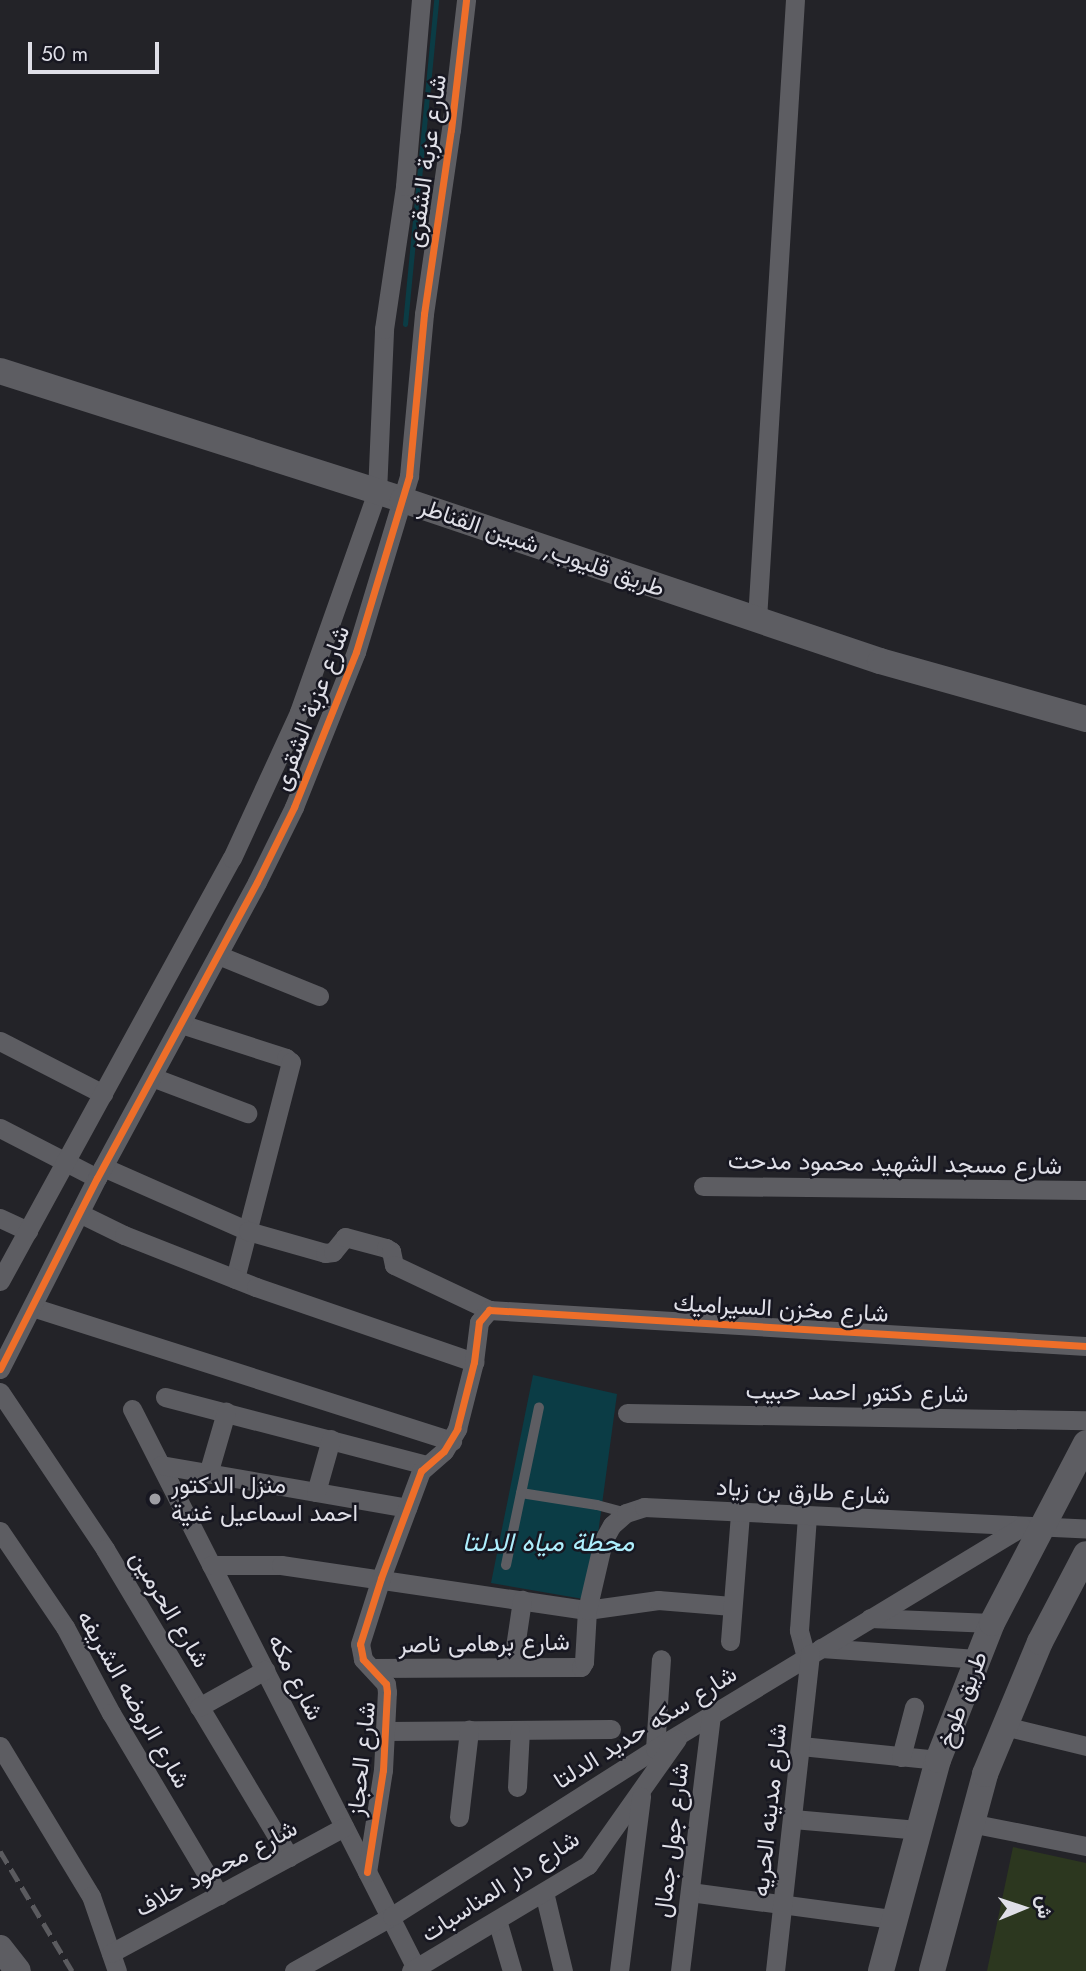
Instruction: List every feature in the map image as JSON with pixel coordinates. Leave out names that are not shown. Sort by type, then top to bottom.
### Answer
[{"type":"main road","name":"طريق قليوب, شبين القناطر","points":[[0,371],[403,500],[880,661],[1086,719]]},
{"type":"main road","name":"طريق طوخ","points":[[881,1971],[938,1760],[977,1659],[1032,1527],[1086,1443]]},
{"type":"main road","name":"طريق طوخ","points":[[932,1971],[970,1823],[1004,1726],[1040,1642],[1086,1553]]},
{"type":"street","name":"شارع عزبة الشقرى","points":[[0,1281],[195,929],[267,785],[328,637],[377,492],[384,329],[405,186],[421,0]]},
{"type":"street","name":"شارع عزبة الشقرى","points":[[0,1369],[100,1172],[218,955],[293,807],[327,730],[356,652],[403,500],[412,452],[421,339],[451,130],[466,0]]},
{"type":"street","points":[[757,619],[795,0]]},
{"type":"street","points":[[218,955],[319,996]]},
{"type":"street","points":[[181,1024],[286,1058],[291,1062],[235,1279]]},
{"type":"street","points":[[0,1041],[103,1094]]},
{"type":"street","points":[[152,1077],[247,1113]]},
{"type":"street","points":[[0,1128],[66,1162],[100,1172],[248,1231],[325,1253],[333,1252],[345,1237],[386,1248],[391,1251],[394,1265],[484,1316],[452,1441],[426,1465],[381,1578]]},
{"type":"street","name":"شارع مسجد الشهيد محمود مدحت","points":[[703,1186],[1086,1190]]},
{"type":"street","points":[[79,1213],[235,1279],[474,1362]]},
{"type":"street","points":[[0,1218],[28,1231]]},
{"type":"street","points":[[32,1307],[452,1441]]},
{"type":"street","name":"شارع مخزن السيراميك","points":[[484,1316],[1086,1346]]},
{"type":"street","name":"شارع الحرمين","points":[[0,1392],[105,1549],[289,1857]]},
{"type":"street","points":[[165,1396],[426,1465]]},
{"type":"street","name":"شارع مكه","points":[[132,1409],[367,1872],[392,1916],[413,1970]]},
{"type":"street","points":[[208,1474],[226,1412]]},
{"type":"street","name":"شارع دكتور احمد حبيب","points":[[627,1413],[1086,1420]]},
{"type":"street","points":[[316,1492],[331,1440]]},
{"type":"street","points":[[161,1465],[407,1508]]},
{"type":"street","name":"شارع طارق بن زياد","points":[[626,1513],[644,1507],[1086,1529]]},
{"type":"street","points":[[587,1609],[603,1541],[612,1525],[626,1513]]},
{"type":"street","points":[[730,1641],[740,1513]]},
{"type":"street","name":"شارع مدينه الحريه","points":[[775,1971],[813,1653],[799,1623],[807,1516]]},
{"type":"street","name":"شارع سكه حديد الدلتا","points":[[294,1971],[392,1916],[682,1732],[870,1618],[1032,1527]]},
{"type":"street","name":"شارع الروضه الشريفه","points":[[0,1531],[65,1627],[111,1713],[219,1895]]},
{"type":"street","points":[[211,1565],[281,1565],[587,1609],[658,1600],[733,1606]]},
{"type":"street","name":"شارع الحجاز","points":[[367,1872],[386,1731],[387,1688],[363,1659],[359,1649],[381,1578]]},
{"type":"street","points":[[512,1667],[522,1600]]},
{"type":"street","name":"شارع برهامى ناصر","points":[[372,1668],[581,1667],[584,1662],[587,1609]]},
{"type":"street","points":[[870,1618],[992,1623]]},
{"type":"street","points":[[813,1653],[977,1659]]},
{"type":"street","points":[[655,1749],[661,1659]]},
{"type":"street","points":[[200,1707],[265,1671]]},
{"type":"street","points":[[901,1757],[914,1707]]},
{"type":"street","name":"شارع جول جمال","points":[[680,1971],[711,1714]]},
{"type":"street","points":[[1004,1726],[1086,1746]]},
{"type":"street","points":[[386,1731],[611,1729]]},
{"type":"street","points":[[459,1816],[469,1730]]},
{"type":"street","points":[[517,1787],[520,1730]]},
{"type":"street","name":"شارع دار المناسبات","points":[[413,1970],[544,1892],[596,1856],[682,1732]]},
{"type":"street","points":[[0,1746],[91,1896],[114,1962]]},
{"type":"street","points":[[801,1746],[938,1760]]},
{"type":"street","points":[[619,1971],[641,1791]]},
{"type":"street","points":[[793,1819],[918,1830]]},
{"type":"street","points":[[970,1823],[1086,1846]]},
{"type":"street","name":"شارع محمود خلاف","points":[[114,1962],[219,1895],[344,1827]]},
{"type":"street","points":[[544,1892],[563,1971]]},
{"type":"street","points":[[690,1892],[894,1919]]},
{"type":"street","points":[[497,1920],[512,1971]]},
{"type":"lane","points":[[506,1565],[539,1407]]},
{"type":"lane","points":[[521,1493],[597,1505],[626,1513]]},
{"type":"green space","points":[[1013,1847],[1086,1863],[1086,1971],[987,1971]]},
{"type":"water","name":"محطة مياه الدلتا","points":[[533,1375],[617,1394],[589,1600],[491,1583]]},
{"type":"waterway","points":[[405,324],[436,0]]},
{"type":"railway","points":[[0,1851],[72,1971]]},
{"type":"cycle path","points":[[0,1369],[97,1178],[257,882],[294,807],[356,652],[409,476],[424,314],[451,130],[466,0]]},
{"type":"cycle path","points":[[367,1872],[383,1770],[387,1692],[386,1684],[363,1659],[360,1644],[381,1578],[421,1471],[444,1451],[457,1429],[474,1362],[479,1322],[489,1310],[1086,1346]]},
{"type":"place","name":"منزل الدكتور احمد اسماعيل غنية","points":[[155,1499]]}]
